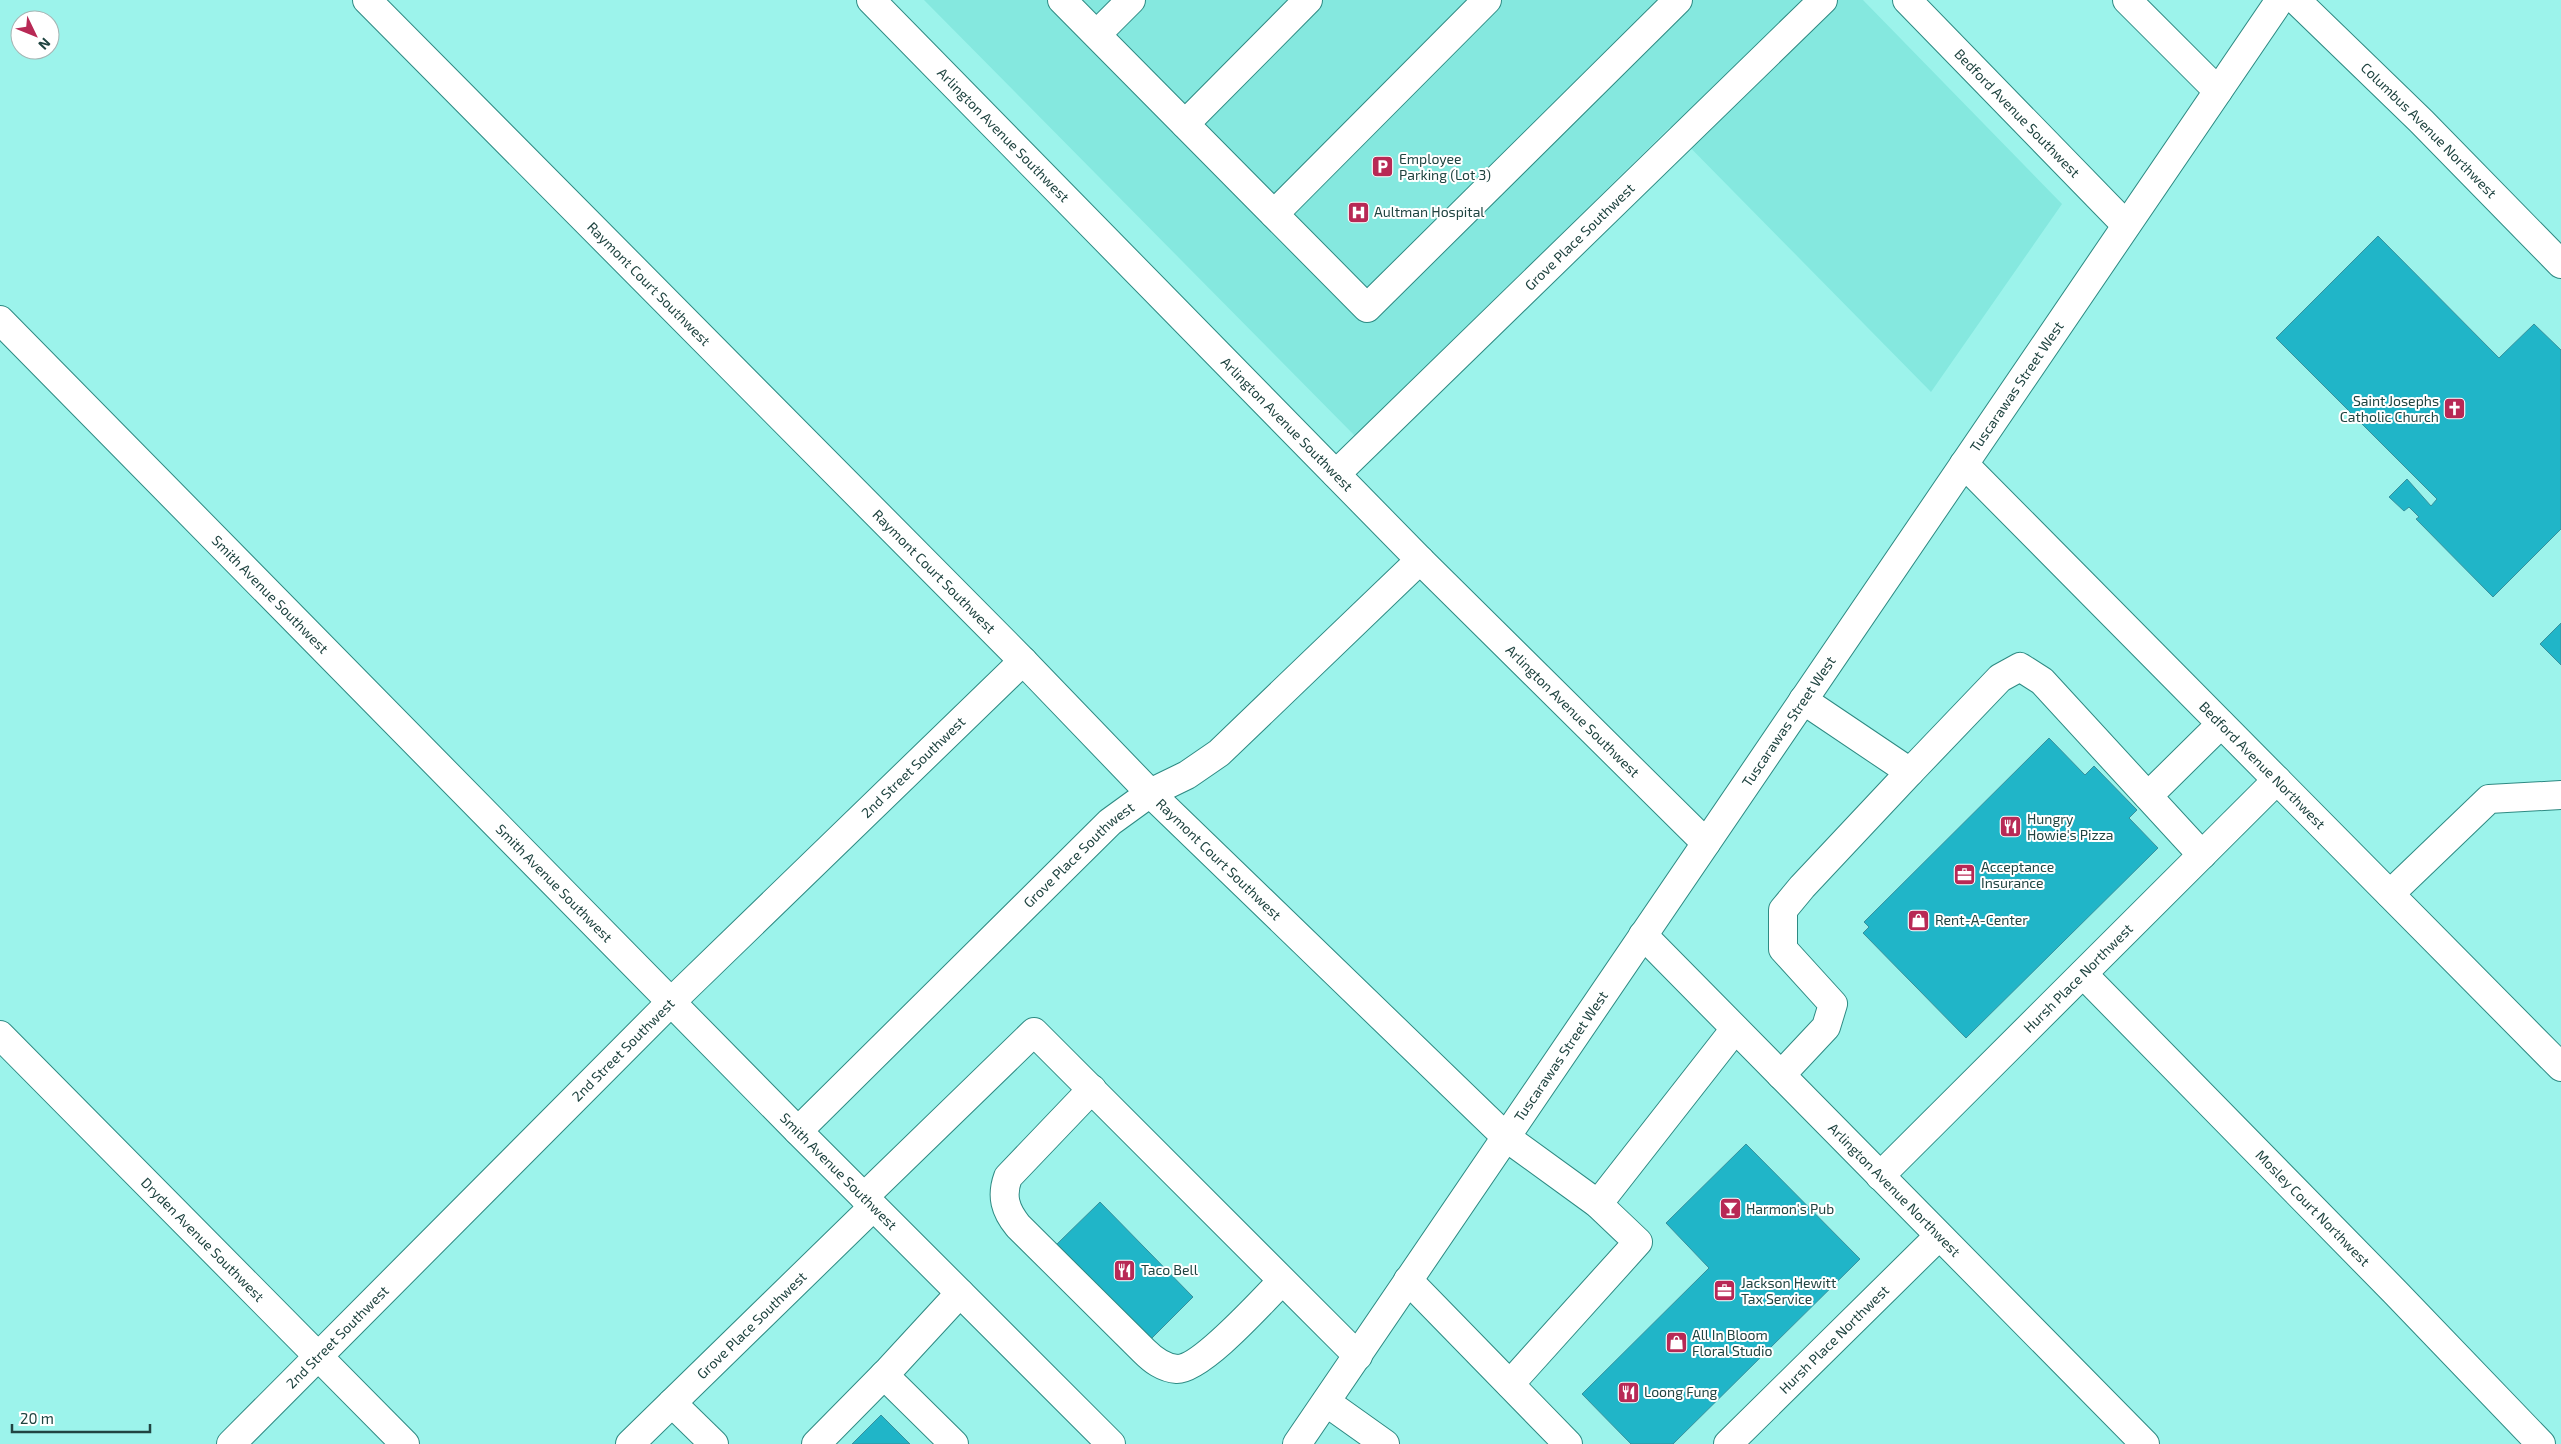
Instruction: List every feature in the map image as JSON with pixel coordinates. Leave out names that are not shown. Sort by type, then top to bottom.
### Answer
[{"type":"street","name":"Raymont Court Southwest","points":[[367,0],[1023,662],[1150,793],[1507,1138],[1598,1204],[1638,1242],[1510,1384]]},
{"type":"street","name":"Arlington Avenue Southwest","points":[[871,0],[1420,560],[1706,843]]},
{"type":"street","points":[[1062,0],[1367,308],[1678,0]]},
{"type":"street","points":[[1096,34],[1131,0]]},
{"type":"street","points":[[1185,124],[1308,0]]},
{"type":"street","points":[[1274,214],[1487,0]]},
{"type":"street","name":"Grove Place Southwest","points":[[1336,474],[1823,0]]},
{"type":"street","name":"Bedford Avenue Southwest","points":[[1907,0],[2126,225]]},
{"type":"street","points":[[2126,0],[2218,91]]},
{"type":"street","name":"Tuscarawas Street West","points":[[1297,1444],[2280,0]]},
{"type":"street","name":"Columbus Avenue Northwest","points":[[2296,0],[2422,121],[2561,264]]},
{"type":"street","name":"Smith Avenue Southwest","points":[[0,320],[798,1131],[1111,1444]]},
{"type":"street","name":"Bedford Avenue Northwest","points":[[1964,464],[2561,1067]]},
{"type":"street","name":"Grove Place Southwest","points":[[798,1131],[1110,822],[1150,793],[1187,774],[1219,753],[1420,560]]},
{"type":"street","name":"2nd Street Southwest","points":[[231,1444],[671,1002],[1023,662]]},
{"type":"street","points":[[1781,1075],[1826,1027],[1833,1004],[1784,950],[1783,910],[1802,887],[2000,678],[2020,667],[2042,681],[2202,855]]},
{"type":"street","points":[[1803,700],[1910,772]]},
{"type":"street","points":[[2148,796],[2221,724]]},
{"type":"street","name":"Hursh Place Northwest","points":[[1880,1176],[2277,780]]},
{"type":"street","points":[[2390,894],[2489,799],[2561,795]]},
{"type":"street","name":"Arlington Avenue Northwest","points":[[1643,935],[2144,1444]]},
{"type":"street","name":"Mosley Court Northwest","points":[[2083,974],[2395,1292],[2541,1444]]},
{"type":"street","points":[[1598,1204],[1735,1028]]},
{"type":"street","name":"Grove Place Southwest","points":[[630,1444],[1034,1032],[1092,1089]]},
{"type":"street","name":"Dryden Avenue Southwest","points":[[0,1035],[405,1444]]},
{"type":"street","points":[[1282,1281],[1197,1361],[1179,1369],[1169,1368],[1160,1364],[1144,1351],[1012,1219],[1004,1204],[1008,1176],[1092,1089],[1358,1356]]},
{"type":"street","name":"Hursh Place Northwest","points":[[1728,1444],[1939,1236]]},
{"type":"street","points":[[1408,1280],[1568,1444]]},
{"type":"street","points":[[816,1444],[884,1375],[960,1293]]},
{"type":"street","points":[[884,1375],[954,1444]]},
{"type":"street","points":[[1326,1402],[1385,1444]]},
{"type":"street","points":[[672,1403],[714,1444]]},
{"type":"shaded area","name":"Aultman Hospital","points":[[924,0],[1863,0],[2062,204],[1931,392],[1670,127],[1355,436]]},
{"type":"building","points":[[2378,236],[2499,358],[2534,324],[2561,350],[2561,529],[2493,597],[2416,519],[2419,517],[2409,507],[2404,511],[2389,497],[2407,479],[2431,506],[2437,499],[2276,338]]},
{"type":"building","points":[[2561,623],[2561,665],[2540,644]]},
{"type":"building","points":[[2049,738],[2085,775],[2094,766],[2137,810],[2129,818],[2158,848],[1966,1038],[1863,933],[1869,927],[1864,922]]},
{"type":"building","points":[[1746,1144],[1860,1259],[1673,1444],[1631,1444],[1582,1394],[1709,1268],[1666,1223]]},
{"type":"building","name":"Taco Bell","points":[[1100,1202],[1193,1297],[1151,1339],[1057,1244]]},
{"type":"building","points":[[881,1415],[910,1444],[852,1444]]},
{"type":"place","name":"Employee Parking (Lot 3)","points":[[1383,167]]},
{"type":"place","name":"Aultman Hospital","points":[[1358,212]]},
{"type":"place","name":"Saint Josephs Catholic Church","points":[[2455,409]]},
{"type":"place","name":"Hungry Howie's Pizza","points":[[2011,827]]},
{"type":"place","name":"Acceptance Insurance","points":[[1965,875]]},
{"type":"place","name":"Rent-A-Center","points":[[1919,920]]},
{"type":"place","name":"Harmon's Pub","points":[[1730,1209]]},
{"type":"place","name":"Taco Bell","points":[[1125,1270]]},
{"type":"place","name":"Jackson Hewitt Tax Service","points":[[1725,1291]]},
{"type":"place","name":"All In Bloom Floral Studio","points":[[1676,1343]]},
{"type":"place","name":"Loong Fung","points":[[1628,1392]]}]
